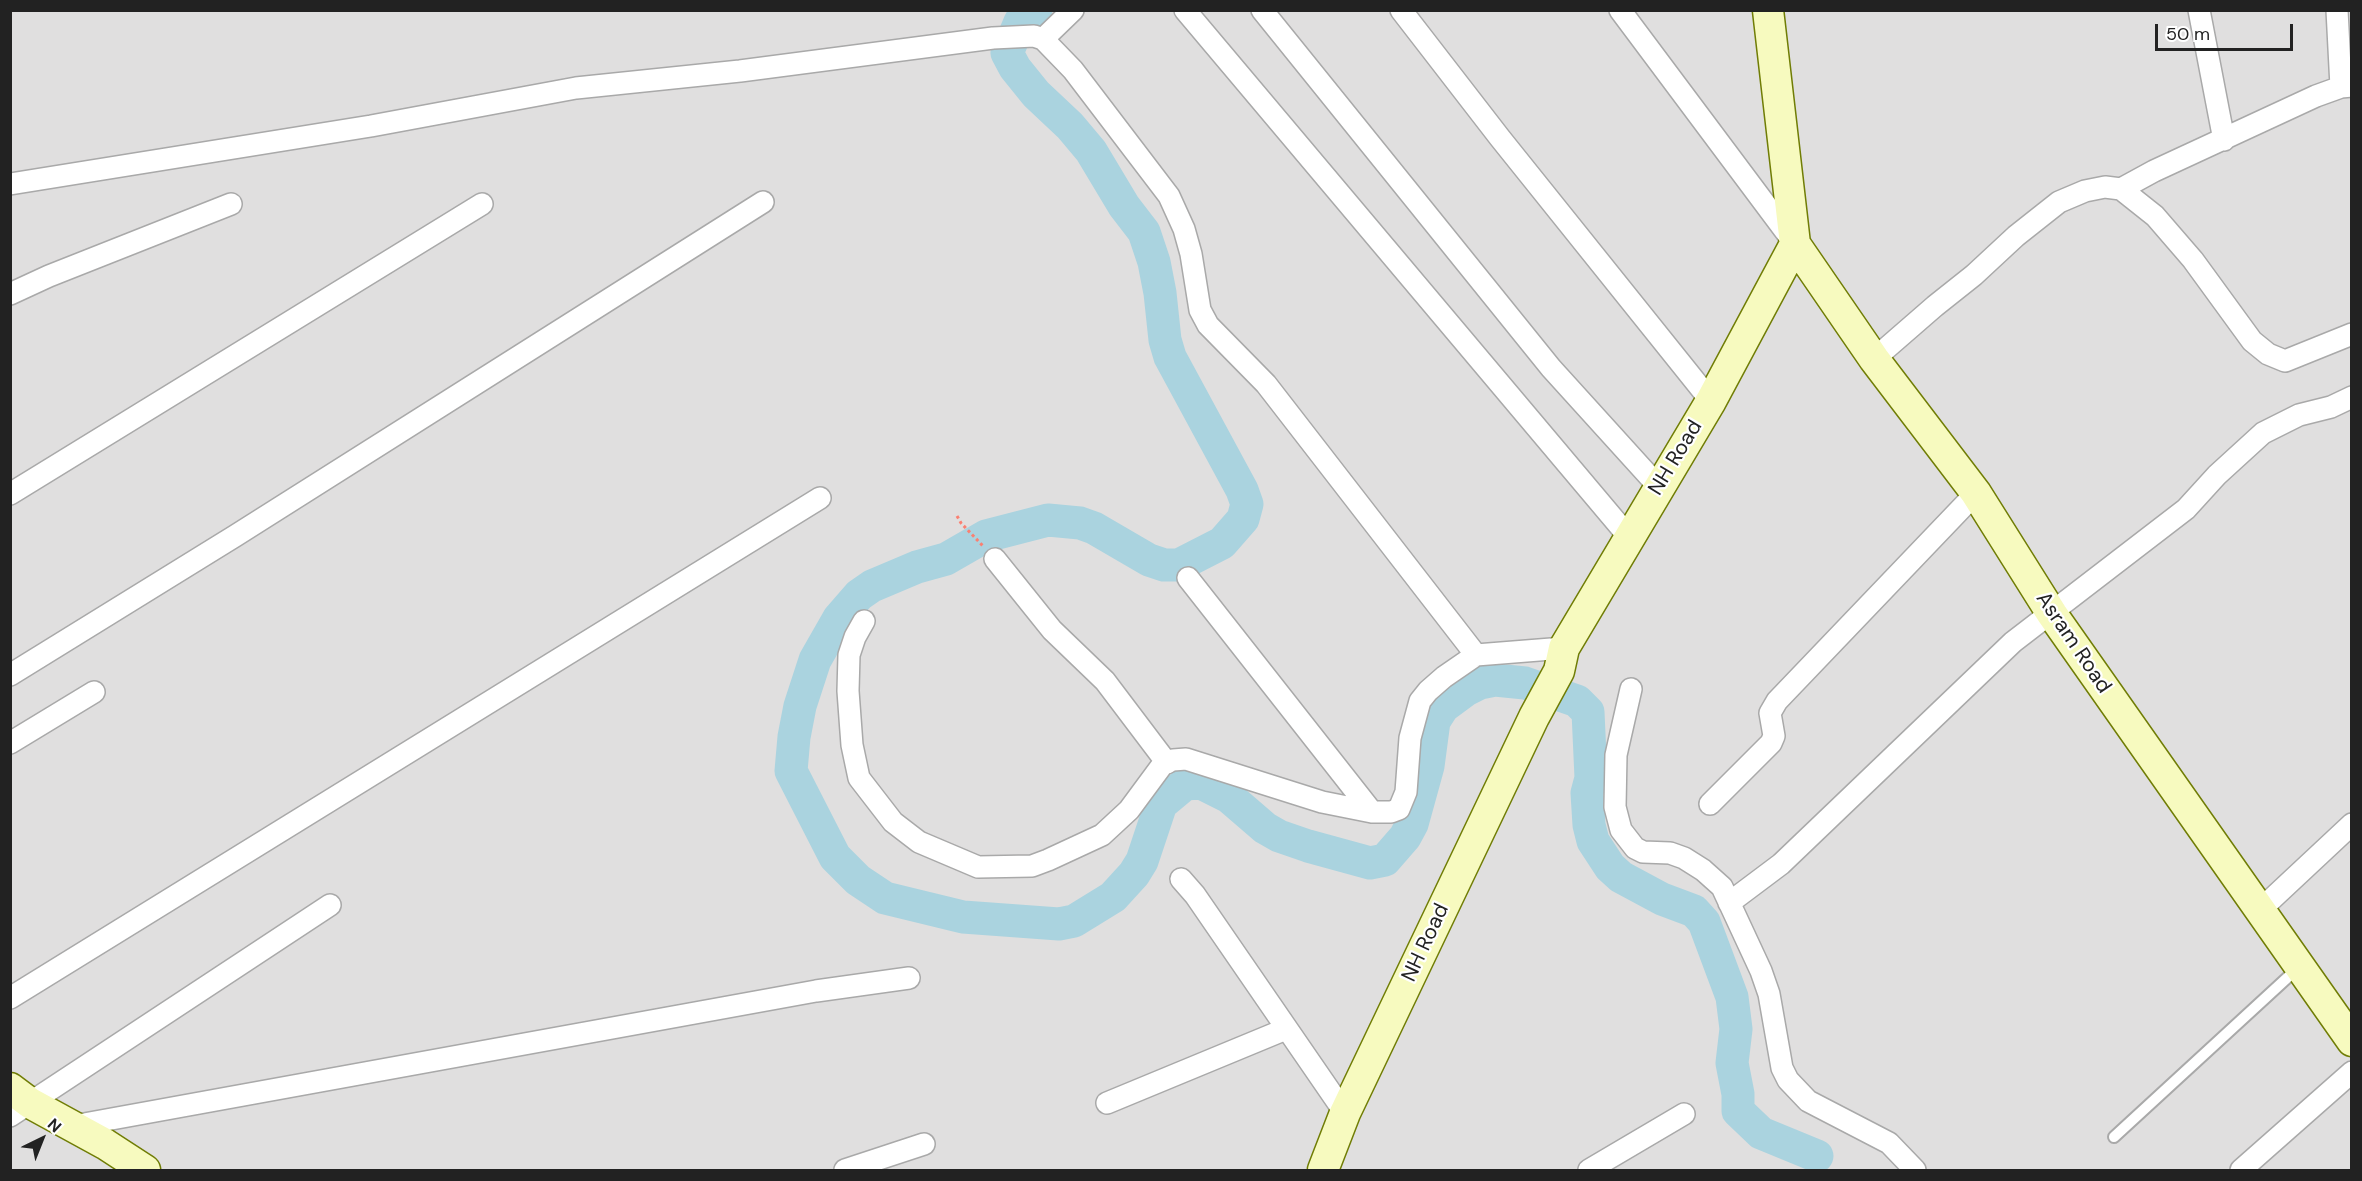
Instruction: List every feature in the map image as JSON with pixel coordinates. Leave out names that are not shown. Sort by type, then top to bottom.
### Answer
[{"type":"main road","points":[[1768,10],[1795,244]]},
{"type":"main road","name":"NH Road","points":[[1323,1170],[1345,1113],[1561,659],[1658,486],[1711,400],[1795,244]]},
{"type":"main road","name":"Asram Road","points":[[1795,244],[1874,359],[1976,493],[2052,614],[2299,967],[2346,1022]]},
{"type":"main road","points":[[17,1102],[73,1126],[145,1170]]},
{"type":"street","points":[[10,184],[371,126],[576,88],[740,71],[993,38],[1038,38],[1073,10]]},
{"type":"street","points":[[1185,10],[1629,537]]},
{"type":"street","points":[[1262,10],[1551,368],[1658,486]]},
{"type":"street","points":[[1401,10],[1500,138],[1711,400]]},
{"type":"street","points":[[1620,10],[1795,244]]},
{"type":"street","points":[[2199,10],[2224,140]]},
{"type":"street","points":[[2121,189],[2154,171],[2316,96],[2346,86],[2337,10]]},
{"type":"street","points":[[1038,38],[1073,70],[1169,196],[1184,229],[1191,254],[1200,310],[1208,325],[1266,384],[1476,655]]},
{"type":"street","points":[[1874,359],[1974,275],[2016,236],[2060,202],[2085,191],[2105,187],[2121,189],[2172,233],[2252,341],[2268,354],[2285,361],[2352,334]]},
{"type":"street","points":[[10,675],[245,530],[763,202]]},
{"type":"street","points":[[10,294],[231,204]]},
{"type":"street","points":[[10,494],[482,204]]},
{"type":"street","points":[[1729,903],[1781,864],[2013,642],[2186,509],[2217,475],[2263,433],[2299,415],[2352,397]]},
{"type":"street","points":[[1710,804],[1771,743],[1774,736],[1770,713],[1777,700],[1976,493]]},
{"type":"street","points":[[10,998],[820,498]]},
{"type":"street","points":[[995,560],[1052,630],[1105,681],[1167,763]]},
{"type":"street","points":[[1188,578],[1372,812]]},
{"type":"street","points":[[864,621],[849,654],[848,691],[852,745],[859,778],[878,806],[893,822],[920,842],[978,867],[1032,866],[1048,861],[1102,835],[1129,810],[1167,763],[1173,760],[1186,759],[1322,802],[1372,812],[1391,812],[1399,809],[1406,792],[1410,738],[1420,701],[1428,691],[1476,655],[1561,659]]},
{"type":"street","points":[[1631,689],[1616,754],[1615,807],[1621,830],[1635,848],[1643,852],[1670,853],[1684,858],[1703,870],[1722,887],[1766,986],[1782,1068],[1788,1080],[1808,1101],[1889,1143],[1915,1170]]},
{"type":"street","points":[[10,743],[94,692]]},
{"type":"street","points":[[2259,910],[2352,824]]},
{"type":"street","points":[[1181,879],[1345,1113]]},
{"type":"street","points":[[17,1102],[330,905]]},
{"type":"street","points":[[73,1126],[816,991],[909,978]]},
{"type":"street","points":[[1107,1103],[1286,1029]]},
{"type":"street","points":[[2241,1170],[2352,1071]]},
{"type":"street","points":[[1589,1170],[1684,1114]]},
{"type":"street","points":[[845,1170],[924,1144]]},
{"type":"lane","points":[[2114,1137],[2299,967]]},
{"type":"path","points":[[957,516],[961,524],[995,560]]},
{"type":"shaded area","points":[[11,11],[2351,11],[2351,1170],[11,1170]]},
{"type":"waterway","points":[[1036,10],[1020,22],[1007,53],[1015,68],[1036,94],[1070,126],[1091,151],[1124,206],[1144,232],[1154,262],[1165,340],[1170,357],[1242,490],[1247,504],[1243,519],[1222,543],[1179,565],[1164,565],[1149,560],[1094,528],[1080,523],[1048,520],[986,536],[946,559],[917,567],[872,586],[859,595],[839,618],[815,660],[800,706],[794,737],[791,771],[835,857],[858,880],[885,898],[963,917],[1059,924],[1074,921],[1113,897],[1134,874],[1142,861],[1161,804],[1185,784],[1201,783],[1229,797],[1265,828],[1279,836],[1370,863],[1385,860],[1405,837],[1412,824],[1428,766],[1434,721],[1443,707],[1480,683],[1495,680],[1525,683],[1577,701],[1588,712],[1591,778],[1587,793],[1589,825],[1593,841],[1610,867],[1621,877],[1662,899],[1694,911],[1704,922],[1732,997],[1736,1029],[1732,1063],[1738,1094],[1738,1111],[1761,1133],[1817,1156]]}]
